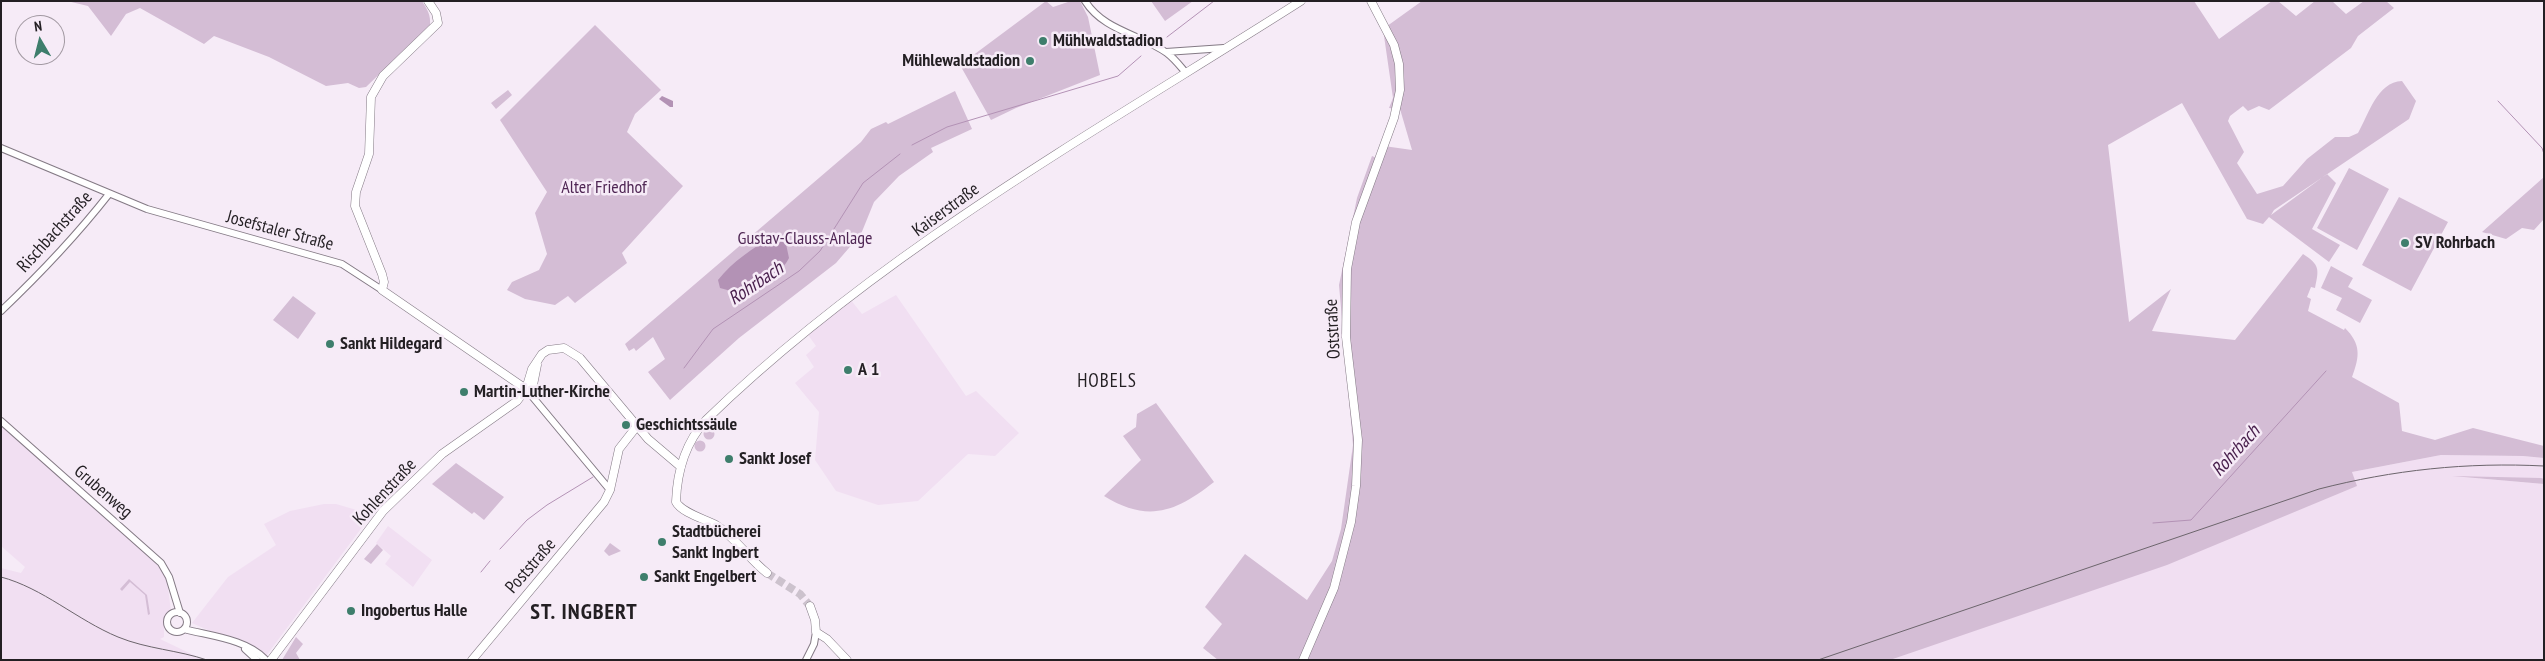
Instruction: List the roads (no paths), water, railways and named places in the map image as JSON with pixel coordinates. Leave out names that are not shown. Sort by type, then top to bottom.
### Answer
[{"type":"main road","points":[[382,290],[384,282],[382,274],[355,206],[356,192],[369,154],[369,106],[374,89],[383,76],[438,23],[436,13],[428,1]]},
{"type":"main road","name":"Kaiserstraße","points":[[767,573],[748,558],[725,532],[678,506],[676,496],[685,452],[696,432],[706,420],[806,330],[982,201],[1302,1]]},
{"type":"main road","name":"Oststraße","points":[[1303,660],[1334,588],[1352,522],[1358,440],[1345,322],[1347,269],[1356,222],[1399,100],[1400,78],[1397,55],[1390,34],[1371,1]]},
{"type":"main road","name":"Josefstaler Straße","points":[[382,290],[526,389]]},
{"type":"main road","points":[[514,382],[522,379],[532,370],[546,351],[554,348],[564,348],[573,352],[591,370],[648,439],[681,467]]},
{"type":"main road","points":[[526,389],[533,385],[538,361]]},
{"type":"main road","points":[[526,389],[532,370]]},
{"type":"main road","name":"Kohlenstraße","points":[[271,660],[286,637],[380,515],[404,489],[442,454],[517,401],[526,389]]},
{"type":"main road","name":"Poststraße","points":[[472,660],[592,519],[604,502],[610,490],[618,454],[625,441],[637,426]]},
{"type":"main road","points":[[625,441],[638,438],[648,439]]},
{"type":"main road","points":[[663,452],[685,452]]},
{"type":"main road","points":[[810,606],[815,620],[816,632],[847,660]]},
{"type":"main road","name":"Kohlenstraße","points":[[265,660],[286,637]]},
{"type":"street","points":[[1085,1],[1099,18],[1163,51],[1186,73]]},
{"type":"street","points":[[1163,51],[1195,52],[1228,48]]},
{"type":"street","name":"Josefstaler Straße","points":[[1,148],[109,194],[166,215],[342,264],[382,290]]},
{"type":"street","name":"Rischbachstraße","points":[[1,311],[71,241],[109,194]]},
{"type":"street","points":[[526,389],[610,490]]},
{"type":"street","name":"Grubenweg","points":[[1,421],[155,558],[167,572],[174,594],[177,613]]},
{"type":"street","points":[[177,613],[185,617],[185,626],[176,632],[168,628],[167,619],[177,613]]},
{"type":"street","points":[[185,626],[260,653],[265,660]]},
{"type":"street","points":[[806,660],[814,644],[816,632]]},
{"type":"street","points":[[238,644],[249,660]]},
{"type":"street","points":[[238,644],[257,660]]},
{"type":"water","points":[[662,96],[673,101],[673,107],[659,99]]},
{"type":"water","points":[[774,236],[786,244],[789,258],[778,272],[768,281],[756,286],[731,291],[720,288],[718,280],[730,267],[751,250]]},
{"type":"waterway","name":"Rohrbach","points":[[1167,37],[1214,1]]},
{"type":"waterway","name":"Rohrbach","points":[[912,145],[947,127],[1118,76],[1141,56]]},
{"type":"waterway","points":[[2498,101],[2542,148],[2544,154]]},
{"type":"waterway","name":"Rohrbach","points":[[684,368],[713,329],[799,271],[820,251],[863,183],[900,154]]},
{"type":"waterway","name":"Rohrbach","points":[[2153,523],[2191,520],[2326,371]]},
{"type":"waterway","points":[[500,549],[527,520],[547,505],[593,477]]},
{"type":"waterway","points":[[481,572],[490,561]]},
{"type":"tunnel","points":[[767,573],[800,594],[810,606]]},
{"type":"railway","points":[[1818,660],[2319,489],[2402,472],[2430,469],[2487,465],[2544,466]]},
{"type":"railway","points":[[1,577],[46,596],[88,622],[118,637],[207,660]]},
{"type":"place","name":"Mühlwaldstadion","points":[[1043,41]]},
{"type":"place","name":"Mühlewaldstadion","points":[[1030,61]]},
{"type":"place","name":"SV Rohrbach","points":[[2405,243]]},
{"type":"place","name":"Sankt Hildegard","points":[[330,344]]},
{"type":"place","name":"A 1","points":[[848,370]]},
{"type":"place","name":"Martin-Luther-Kirche","points":[[464,392]]},
{"type":"place","name":"Geschichtssäule","points":[[626,425]]},
{"type":"place","name":"Sankt Josef","points":[[729,459]]},
{"type":"place","name":"Stadtbücherei Sankt Ingbert","points":[[662,542]]},
{"type":"place","name":"Sankt Engelbert","points":[[644,577]]},
{"type":"place","name":"Ingobertus Halle","points":[[351,611]]},
{"type":"district","name":"HOBELS","points":[[1107,382]]},
{"type":"district","name":"ST. INGBERT","points":[[584,613]]},
{"type":"park label","name":"Alter Friedhof","points":[[604,188]]},
{"type":"park label","name":"Gustav-Clauss-Anlage","points":[[805,239]]}]
